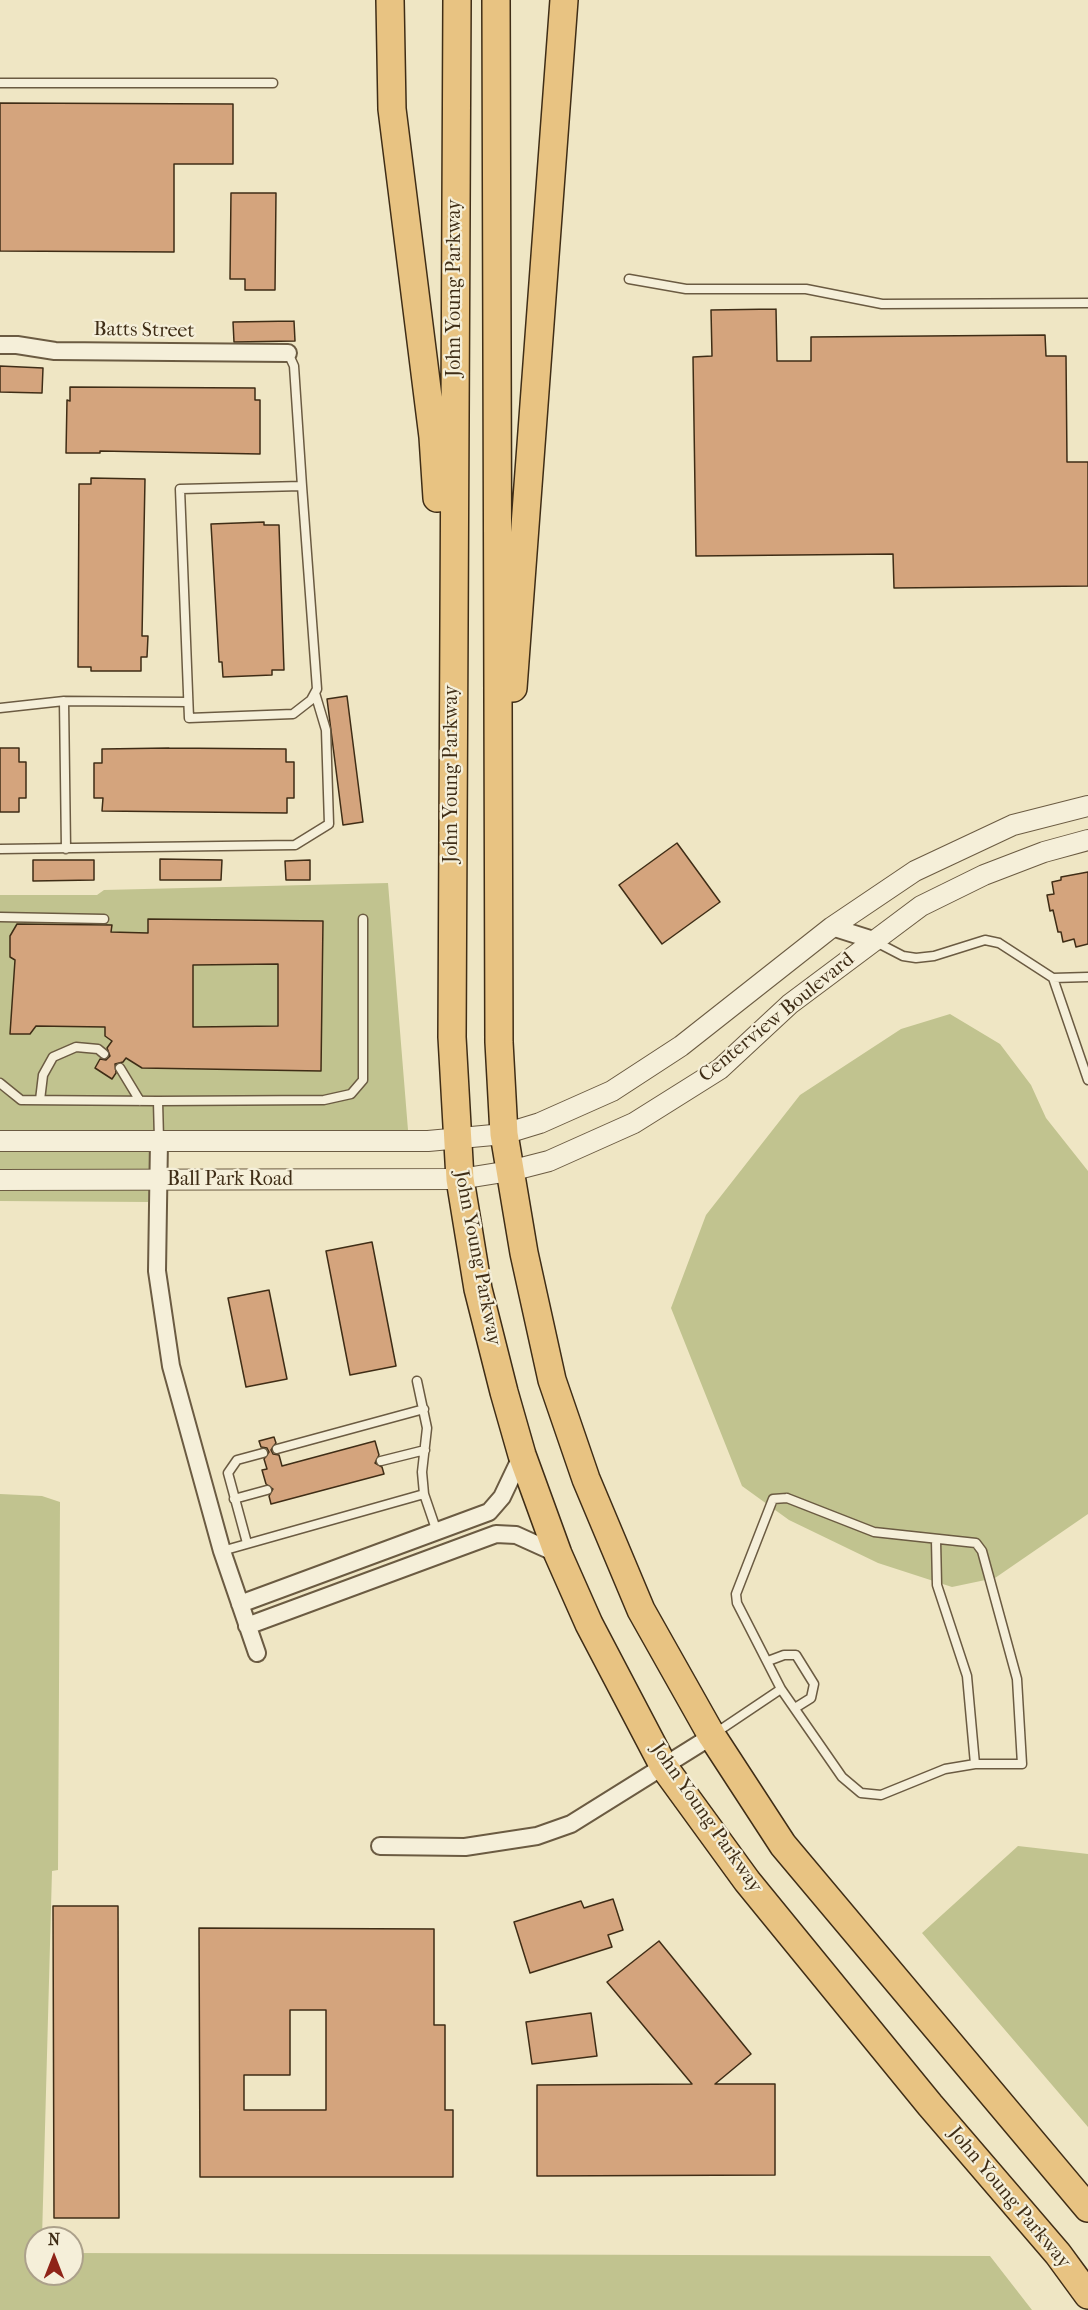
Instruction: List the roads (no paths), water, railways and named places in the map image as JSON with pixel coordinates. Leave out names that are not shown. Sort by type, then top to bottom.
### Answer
[{"type":"highway","points":[[390,0],[392,109],[431,425],[439,520],[453,582]]},
{"type":"highway","name":"John Young Parkway","points":[[457,0],[452,1037],[460,1179],[478,1289],[522,1455],[558,1554],[589,1624],[664,1767],[747,1881],[930,2105],[1058,2254],[1088,2295]]},
{"type":"highway","points":[[496,0],[499,1042],[504,1134],[524,1253],[552,1380],[586,1479],[641,1610],[712,1736],[783,1845],[1088,2208]]},
{"type":"highway","points":[[497,877],[564,0]]},
{"type":"street","name":"Batts Street","points":[[0,345],[66,351],[288,353]]},
{"type":"street","name":"Centerview Boulevard","points":[[457,1139],[504,1134],[581,1107],[612,1091],[681,1046],[832,927],[915,871],[1013,825],[1088,806]]},
{"type":"street","name":"Centerview Boulevard","points":[[460,1179],[510,1171],[549,1161],[634,1123],[720,1069],[790,1004],[921,906],[984,875],[1044,852],[1088,840]]},
{"type":"street","points":[[832,927],[873,940]]},
{"type":"street","name":"Ball Park Road","points":[[0,1141],[457,1139]]},
{"type":"street","points":[[159,1141],[157,1271],[162,1320],[187,1433],[222,1551],[257,1653]]},
{"type":"street","name":"Ball Park Road","points":[[0,1180],[460,1179]]},
{"type":"street","points":[[240,1604],[489,1512],[502,1497],[522,1455]]},
{"type":"street","points":[[437,1532],[445,1552]]},
{"type":"street","points":[[248,1626],[496,1534],[516,1535],[558,1554]]},
{"type":"street","points":[[380,1846],[465,1847],[537,1836],[571,1824],[712,1736]]},
{"type":"lane","points":[[0,82],[273,83]]},
{"type":"lane","points":[[629,279],[686,289],[806,289],[882,304],[1088,303]]},
{"type":"lane","points":[[288,353],[294,366],[317,689],[311,700],[293,714],[189,718],[180,489],[302,486]]},
{"type":"lane","points":[[0,849],[295,845],[329,824],[326,730],[315,693]]},
{"type":"lane","points":[[0,708],[64,701],[188,702]]},
{"type":"lane","points":[[64,701],[66,849]]},
{"type":"lane","points":[[0,917],[104,919]]},
{"type":"lane","points":[[0,1083],[21,1100],[324,1100],[351,1094],[363,1080],[363,919]]},
{"type":"lane","points":[[873,940],[903,956],[915,958],[934,956],[971,942],[999,943],[1053,978],[1088,977]]},
{"type":"lane","points":[[1053,978],[1088,1080]]},
{"type":"lane","points":[[40,1100],[43,1075],[53,1057],[76,1047],[98,1049],[104,1054]]},
{"type":"lane","points":[[120,1068],[140,1101]]},
{"type":"lane","points":[[158,1101],[159,1141]]},
{"type":"lane","points":[[417,1380],[427,1428],[422,1472],[424,1494],[437,1532]]},
{"type":"lane","points":[[277,1449],[424,1408]]},
{"type":"lane","points":[[381,1461],[425,1450]]},
{"type":"lane","points":[[247,1543],[228,1473],[237,1460],[262,1453]]},
{"type":"lane","points":[[234,1499],[267,1490]]},
{"type":"lane","points":[[222,1551],[424,1494]]},
{"type":"lane","points":[[787,1498],[874,1532],[936,1540],[976,1542],[982,1551],[1017,1679],[1022,1764],[975,1764],[945,1769],[881,1795],[861,1793],[842,1777],[781,1689],[737,1603],[736,1594],[773,1499],[787,1498]]},
{"type":"lane","points":[[936,1540],[937,1585],[967,1677],[975,1764]]},
{"type":"lane","points":[[768,1662],[784,1655],[796,1655],[814,1684],[811,1698],[795,1708]]},
{"type":"lane","points":[[712,1736],[781,1689]]}]
